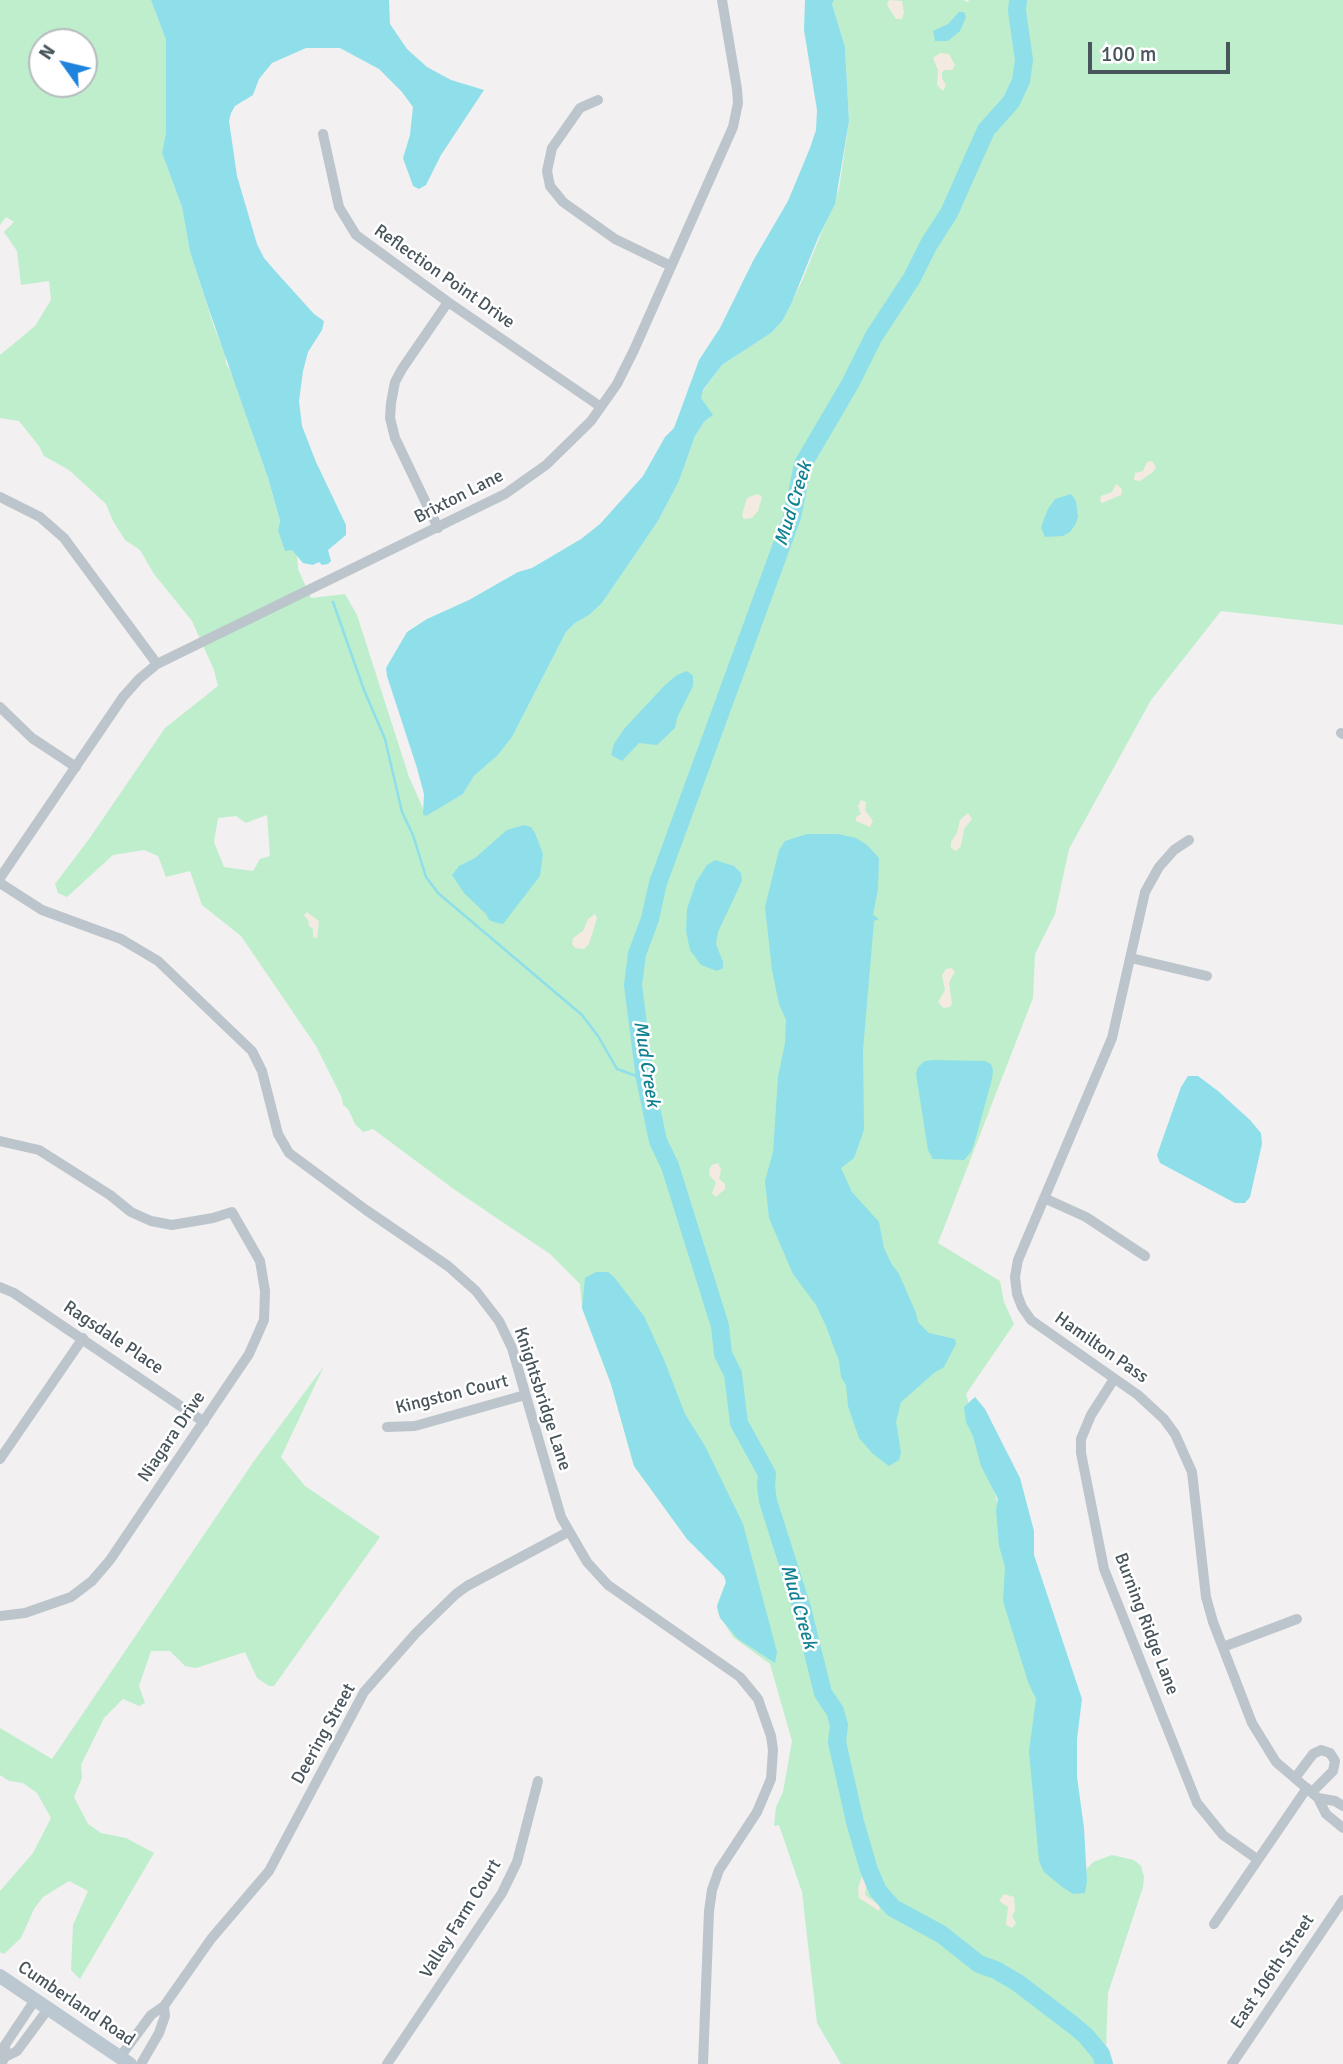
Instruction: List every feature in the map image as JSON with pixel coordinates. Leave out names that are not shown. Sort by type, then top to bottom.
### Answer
[{"type":"main road","name":"Cumberland Road","points":[[0,1976],[125,2060]]},
{"type":"street","name":"Brixton Lane","points":[[0,881],[123,697],[157,664],[505,494],[529,480],[561,452],[601,407],[617,384],[634,350],[727,144],[736,113],[737,89],[722,0]]},
{"type":"street","points":[[598,100],[580,108],[552,148],[547,172],[550,187],[563,202],[615,239],[671,266]]},
{"type":"street","name":"Reflection Point Drive","points":[[323,134],[336,197],[349,227],[368,246],[601,407]]},
{"type":"street","points":[[438,528],[395,438],[390,418],[395,382],[401,369],[448,302]]},
{"type":"street","points":[[0,497],[40,517],[64,538],[157,664]]},
{"type":"street","points":[[0,707],[32,738],[76,767]]},
{"type":"street","name":"Hamilton Pass","points":[[1189,840],[1174,850],[1152,879],[1141,904],[1112,1038],[1017,1268],[1017,1294],[1021,1307],[1041,1330],[1138,1395],[1164,1419],[1184,1451],[1192,1472],[1206,1597],[1258,1737],[1276,1762],[1312,1793],[1326,1814],[1343,1828]]},
{"type":"street","name":"Knightsbridge Lane","points":[[0,881],[42,910],[121,939],[151,956],[243,1042],[258,1061],[278,1134],[289,1153],[448,1266],[476,1290],[499,1321],[512,1348],[554,1493],[568,1532],[587,1562],[608,1585],[747,1683],[758,1699],[771,1736],[773,1766],[769,1789],[719,1870],[712,1890],[703,2064]]},
{"type":"street","points":[[1131,958],[1207,976]]},
{"type":"street","name":"Niagara Drive","points":[[0,1141],[38,1150],[110,1195],[131,1212],[151,1221],[172,1224],[213,1218],[232,1212],[260,1261],[265,1291],[264,1320],[249,1354],[110,1560],[92,1581],[71,1597],[25,1613],[0,1616]]},
{"type":"street","points":[[1044,1198],[1086,1217],[1146,1256]]},
{"type":"street","name":"Ragsdale Place","points":[[0,1287],[14,1293],[83,1338],[204,1422]]},
{"type":"street","points":[[0,1459],[83,1338]]},
{"type":"street","name":"Burning Ridge Lane","points":[[1114,1379],[1091,1415],[1081,1439],[1104,1569],[1197,1804],[1223,1835],[1257,1859]]},
{"type":"street","name":"Kingston Court","points":[[387,1427],[415,1426],[525,1395]]},
{"type":"street","name":"Deering Street","points":[[125,2060],[151,2015],[164,2006],[202,1951],[270,1871],[347,1721],[365,1692],[416,1633],[456,1594],[568,1532]]},
{"type":"street","points":[[1223,1647],[1297,1619]]},
{"type":"street","points":[[1214,1924],[1257,1859],[1333,1771],[1335,1761],[1330,1754],[1321,1750],[1313,1754],[1296,1779]]},
{"type":"street","name":"Valley Farm Court","points":[[387,2064],[502,1893],[517,1862],[538,1781]]},
{"type":"street","name":"Hamilton Pass","points":[[1312,1793],[1343,1806]]},
{"type":"street","name":"East 106th Street","points":[[1232,2064],[1343,1899]]},
{"type":"street","points":[[3,2060],[5,2045],[41,2005]]},
{"type":"street","name":"Deering Street","points":[[141,2064],[159,2033],[165,2016],[164,2006]]},
{"type":"green space","points":[[0,0],[151,0],[166,40],[166,132],[162,153],[182,207],[190,252],[214,327],[268,478],[280,522],[278,530],[297,555],[298,569],[311,598],[345,594],[357,615],[409,777],[426,815],[463,794],[474,776],[498,755],[512,737],[566,632],[602,603],[658,521],[679,481],[695,436],[710,418],[700,398],[703,391],[722,365],[771,333],[783,320],[802,281],[839,189],[849,121],[845,47],[832,4],[834,0],[1343,0],[1343,625],[1221,611],[1151,700],[1069,849],[1055,914],[1035,954],[1033,998],[938,1243],[1000,1281],[1004,1302],[1014,1324],[966,1394],[1060,1718],[1078,1879],[1093,1862],[1112,1855],[1134,1860],[1141,1866],[1144,1877],[1108,1993],[1106,2050],[1110,2064],[841,2064],[817,2023],[802,1892],[779,1825],[774,1826],[792,1741],[770,1664],[733,1637],[718,1613],[717,1606],[726,1582],[724,1576],[687,1539],[634,1466],[611,1384],[582,1308],[580,1284],[550,1254],[455,1190],[373,1129],[363,1132],[355,1124],[343,1105],[316,1046],[241,936],[202,905],[190,871],[166,877],[158,856],[144,850],[113,855],[67,897],[58,893],[55,884],[165,728],[218,686],[214,670],[192,621],[154,574],[140,550],[125,540],[106,504],[69,470],[44,456],[19,421],[0,418],[0,355],[35,326],[51,300],[49,281],[21,285],[17,251],[4,232],[14,222],[6,217],[0,225]],"holes":[[[267,815],[270,856],[260,859],[253,871],[224,867],[214,842],[218,818],[236,816],[246,823]]]},
{"type":"green space","points":[[324,1366],[281,1457],[305,1486],[380,1537],[274,1686],[269,1686],[257,1678],[245,1652],[196,1668],[185,1666],[170,1651],[151,1651],[139,1686],[145,1703],[139,1706],[123,1699],[104,1718],[81,1765],[82,1778],[74,1797],[88,1824],[101,1833],[126,1838],[154,1853],[80,1979],[71,1970],[73,1925],[88,1891],[69,1881],[43,1897],[34,1909],[21,1938],[4,1954],[0,1952],[0,1891],[33,1853],[51,1818],[37,1793],[23,1783],[9,1781],[0,1775],[0,1728],[52,1759],[254,1461]]},
{"type":"sand","points":[[889,0],[902,1],[902,19],[896,19],[887,5]]},
{"type":"sand","points":[[940,53],[949,54],[955,65],[952,70],[942,72],[946,85],[943,91],[937,85],[938,70],[933,58]]},
{"type":"sand","points":[[1152,461],[1156,467],[1153,472],[1140,481],[1134,480],[1135,473],[1143,471],[1147,462]]},
{"type":"sand","points":[[1116,484],[1122,489],[1121,495],[1102,503],[1101,496],[1112,492]]},
{"type":"sand","points":[[757,494],[762,497],[758,511],[752,518],[744,519],[742,515],[747,498]]},
{"type":"sand","points":[[861,800],[866,802],[865,810],[873,821],[870,827],[856,821],[856,817],[861,814],[858,806]]},
{"type":"sand","points":[[968,813],[972,819],[964,829],[961,846],[956,851],[951,848],[951,842],[957,833],[960,820]]},
{"type":"sand","points":[[307,912],[319,921],[317,938],[313,937],[313,929],[304,915]]},
{"type":"sand","points":[[595,914],[597,918],[589,944],[584,949],[575,948],[572,944],[573,938],[583,931],[588,919]]},
{"type":"sand","points":[[952,968],[955,972],[949,982],[952,1004],[943,1008],[938,1002],[945,990],[942,975],[946,969]]},
{"type":"sand","points":[[718,1163],[721,1170],[719,1179],[725,1184],[725,1189],[716,1197],[712,1193],[716,1182],[710,1176],[709,1170],[712,1165]]},
{"type":"sand","points":[[866,1875],[868,1878],[865,1895],[880,1906],[879,1911],[859,1898],[858,1888],[862,1876]]},
{"type":"sand","points":[[1004,1894],[1014,1897],[1015,1911],[1012,1916],[1016,1923],[1012,1928],[1006,1925],[1008,1907],[999,1901]]},
{"type":"water","points":[[151,0],[389,0],[390,24],[407,49],[427,67],[451,80],[484,90],[441,155],[426,185],[419,189],[413,186],[403,158],[410,135],[413,107],[379,69],[340,48],[306,48],[272,63],[259,79],[253,95],[235,106],[231,113],[229,121],[237,176],[257,244],[264,258],[277,273],[314,314],[324,321],[322,330],[308,352],[299,401],[302,426],[346,525],[346,535],[328,550],[331,561],[328,564],[303,563],[292,550],[285,551],[268,478],[190,252],[182,207],[162,153],[166,132],[166,40]]},
{"type":"water","points":[[805,0],[834,0],[832,4],[845,47],[849,121],[835,204],[792,302],[783,320],[771,333],[722,365],[703,390],[701,398],[713,415],[704,422],[695,436],[679,481],[658,521],[602,603],[566,632],[512,737],[498,755],[474,776],[463,794],[426,816],[423,814],[424,794],[417,768],[386,668],[407,632],[518,572],[532,568],[581,539],[600,524],[643,476],[665,437],[674,428],[699,360],[720,328],[753,261],[788,201],[816,130],[817,110],[804,30]]},
{"type":"water","points":[[959,12],[964,12],[966,17],[960,31],[948,41],[935,41],[933,31],[948,24]]},
{"type":"water","points":[[1071,494],[1076,501],[1078,517],[1075,525],[1063,536],[1045,537],[1041,527],[1048,509],[1055,499]]},
{"type":"water","points":[[687,671],[693,676],[693,686],[677,718],[675,728],[657,745],[639,743],[622,761],[611,755],[614,744],[624,729],[665,685]]},
{"type":"water","points":[[524,825],[531,827],[535,833],[543,854],[540,876],[503,924],[497,923],[489,920],[464,893],[452,875],[459,866],[475,858],[507,830]]},
{"type":"water","points":[[807,834],[838,834],[856,838],[879,858],[878,889],[873,915],[879,919],[874,921],[863,1050],[864,1130],[854,1158],[841,1168],[852,1192],[879,1222],[884,1248],[899,1274],[918,1322],[929,1333],[955,1339],[956,1344],[944,1367],[901,1402],[896,1422],[901,1452],[899,1460],[889,1466],[873,1454],[859,1438],[848,1406],[846,1385],[841,1377],[839,1361],[826,1326],[816,1305],[793,1274],[769,1218],[765,1181],[773,1152],[778,1077],[785,1043],[786,1020],[779,1004],[772,970],[765,907],[779,850],[785,841]]},
{"type":"water","points":[[715,860],[734,866],[741,873],[742,881],[718,932],[716,944],[723,968],[717,971],[701,965],[690,950],[686,931],[687,909],[696,882],[707,865]]},
{"type":"water","points":[[925,1061],[985,1061],[991,1064],[993,1070],[975,1141],[964,1160],[933,1159],[928,1150],[916,1074],[918,1067]]},
{"type":"water","points":[[1188,1076],[1198,1076],[1218,1091],[1261,1133],[1262,1144],[1250,1197],[1245,1203],[1235,1203],[1160,1163],[1157,1155],[1181,1087]]},
{"type":"water","points":[[596,1272],[608,1272],[614,1277],[644,1316],[685,1414],[705,1446],[743,1524],[777,1652],[775,1663],[738,1639],[720,1618],[717,1606],[726,1582],[724,1576],[687,1539],[634,1466],[611,1384],[582,1308],[585,1278]]},
{"type":"water","points":[[975,1397],[985,1409],[1020,1478],[1034,1531],[1034,1555],[1082,1699],[1077,1739],[1077,1777],[1084,1828],[1087,1881],[1085,1893],[1073,1894],[1061,1886],[1044,1872],[1039,1861],[1029,1751],[1036,1699],[1028,1682],[1003,1601],[1005,1567],[999,1546],[996,1510],[998,1499],[981,1466],[973,1436],[966,1422],[964,1407]]},
{"type":"waterway","name":"Mud Creek","points":[[1018,0],[1024,60],[1021,81],[1011,102],[986,130],[949,213],[912,278],[874,336],[850,384],[803,464],[792,517],[658,883],[650,919],[637,954],[633,985],[645,1079],[658,1141],[670,1166],[720,1326],[723,1354],[733,1374],[739,1423],[767,1474],[768,1501],[802,1608],[823,1693],[835,1711],[839,1725],[837,1742],[855,1822],[878,1891],[893,1908],[941,1934],[979,1964],[1018,1983],[1073,2025],[1101,2054],[1104,2064]]},
{"type":"waterway","points":[[333,602],[364,690],[385,739],[402,812],[413,835],[426,877],[438,893],[582,1015],[617,1069],[645,1079]]}]
